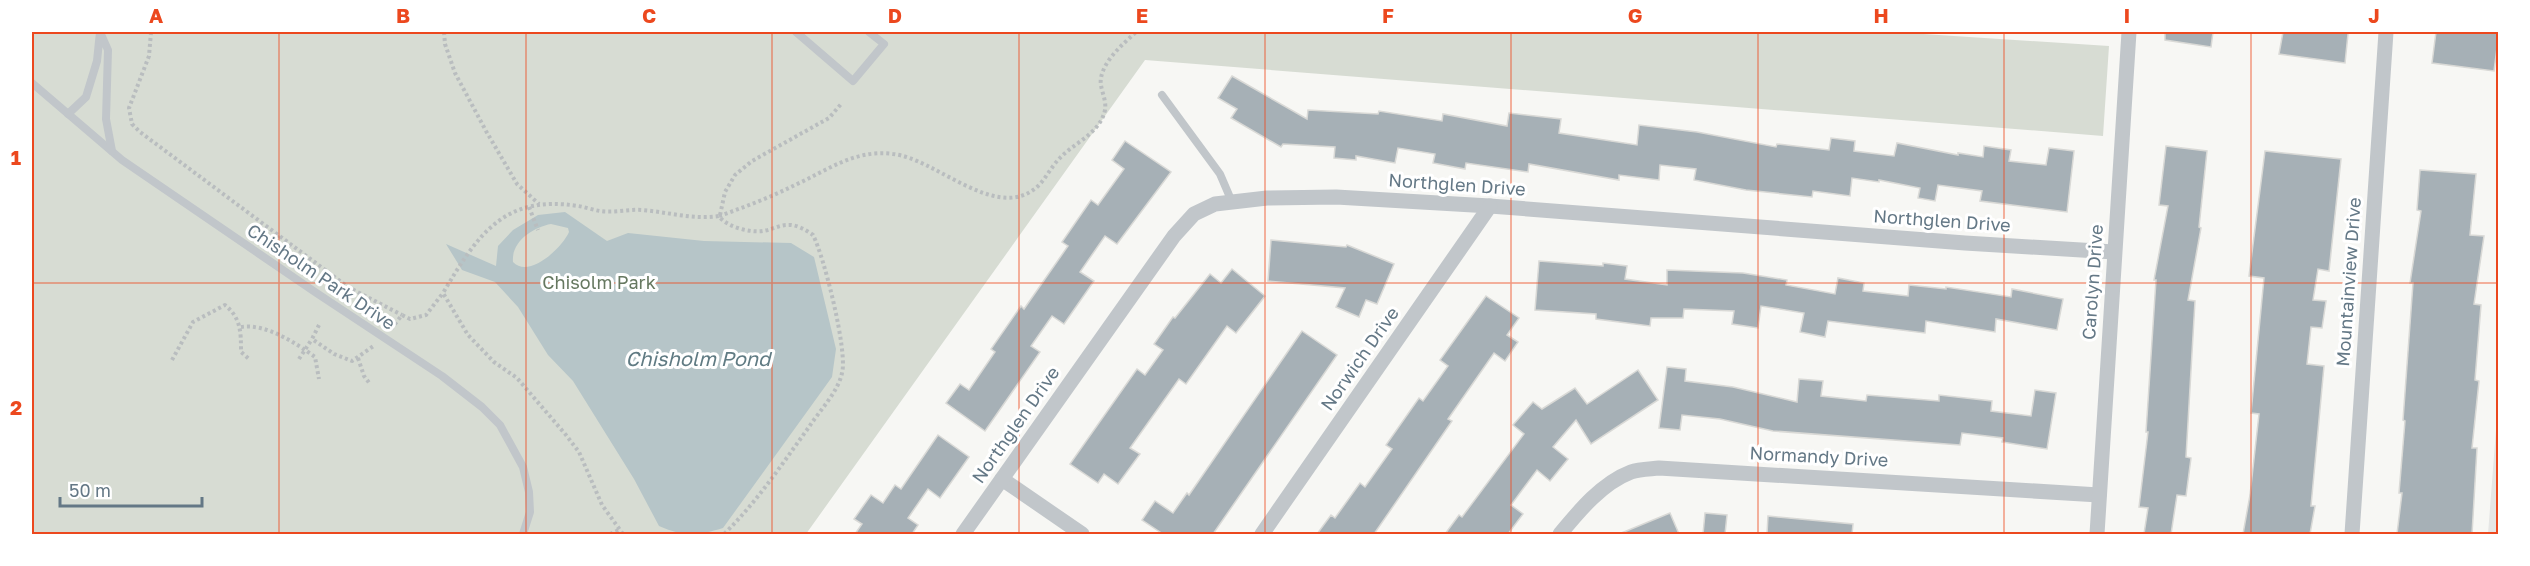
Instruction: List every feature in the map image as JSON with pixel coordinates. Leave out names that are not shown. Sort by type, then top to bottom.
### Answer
[{"type":"street","name":"Carolyn Drive","points":[[2097,534],[2129,32]]},
{"type":"street","name":"Mountainview Drive","points":[[2352,534],[2386,32]]},
{"type":"street","name":"Northglen Drive","points":[[963,534],[1174,236],[1194,214],[1215,204],[1267,198],[1336,197],[1490,206],[1965,243],[2114,252]]},
{"type":"street","name":"Norwich Drive","points":[[1262,534],[1490,206]]},
{"type":"street","name":"Normandy Drive","points":[[1560,534],[1577,513],[1607,486],[1632,472],[1659,468],[2100,495]]},
{"type":"street","points":[[1002,479],[1082,534]]},
{"type":"lane","points":[[68,114],[86,97],[90,87],[97,61],[100,32]]},
{"type":"lane","points":[[100,32],[108,50],[106,119],[112,151]]},
{"type":"lane","points":[[796,32],[853,81],[884,44],[869,32]]},
{"type":"lane","name":"Chisholm Park Drive","points":[[32,83],[112,151],[315,292],[442,376],[482,407],[500,425],[523,467],[529,492],[530,512],[523,534]]},
{"type":"lane","points":[[1162,95],[1220,174],[1232,202]]},
{"type":"path","points":[[151,32],[149,56],[129,108],[132,124],[348,287],[402,315]]},
{"type":"path","points":[[444,32],[445,44],[455,73],[486,131],[517,184],[540,204]]},
{"type":"path","points":[[623,534],[602,506],[579,452],[517,378],[494,362],[468,335],[443,293],[471,248],[493,224],[540,204],[577,206],[601,211],[642,210],[685,217],[719,216],[796,185],[832,165],[852,157],[876,153],[911,157],[975,191],[1007,196],[1032,191],[1061,156],[1081,143],[1095,128],[1105,110],[1100,80],[1108,63],[1136,32]]},
{"type":"path","points":[[719,216],[725,192],[735,175],[752,161],[829,117],[842,104]]},
{"type":"path","points":[[529,207],[537,229]]},
{"type":"path","points":[[719,216],[733,226],[750,231],[759,232],[784,225],[793,225],[813,235],[844,353],[842,373],[838,384],[764,489],[724,534]]},
{"type":"path","points":[[172,360],[193,322],[225,305],[232,311],[241,327],[241,352],[250,360]]},
{"type":"path","points":[[241,327],[262,327],[305,350],[315,357],[319,378]]},
{"type":"path","points":[[299,359],[312,339]]},
{"type":"path","points":[[358,358],[364,376],[370,384]]},
{"type":"path","points":[[610,534],[619,530]]},
{"type":"shaded area","points":[[2498,404],[2498,534],[2488,534]]},
{"type":"green space","name":"Chisolm Park","points":[[32,32],[1893,32],[2109,46],[2103,136],[1145,60],[806,534],[32,534]]},
{"type":"water","name":"Chisholm Pond","points":[[565,212],[607,241],[628,233],[704,241],[791,243],[814,257],[836,349],[832,377],[723,528],[691,534],[659,526],[634,479],[573,381],[548,355],[518,307],[495,282],[462,270],[446,244],[496,266],[498,246],[513,230],[538,215]],"holes":[[[551,224],[568,228],[569,232],[560,246],[536,264],[528,267],[513,262],[516,248],[531,232]]]},
{"type":"building","points":[[2165,32],[2213,32],[2211,47],[2165,40]]},
{"type":"building","points":[[2283,32],[2345,32],[2348,34],[2345,63],[2279,54]]},
{"type":"building","points":[[2436,32],[2499,32],[2494,71],[2432,63]]},
{"type":"building","points":[[1232,76],[1307,119],[1308,110],[1378,114],[1379,111],[1442,121],[1443,114],[1507,126],[1509,113],[1561,119],[1559,133],[1637,145],[1639,125],[1697,132],[1776,147],[1777,144],[1829,150],[1831,138],[1855,141],[1854,151],[1894,156],[1897,143],[1958,155],[1958,153],[1983,157],[1984,146],[2011,150],[2009,161],[2046,165],[2049,148],[2074,151],[2067,212],[1980,201],[1982,191],[1938,185],[1935,201],[1918,198],[1920,188],[1879,180],[1879,182],[1852,178],[1850,196],[1813,191],[1812,197],[1746,190],[1694,180],[1696,169],[1660,165],[1659,180],[1619,175],[1619,180],[1529,164],[1528,172],[1466,163],[1465,169],[1433,163],[1435,154],[1398,148],[1395,163],[1356,156],[1356,160],[1334,158],[1335,147],[1283,144],[1281,147],[1231,118],[1237,109],[1218,98]]},
{"type":"building","points":[[1125,141],[1171,172],[1117,244],[1105,236],[1080,272],[1094,281],[1064,324],[1052,316],[1031,346],[1040,352],[985,431],[946,403],[960,384],[969,390],[995,352],[991,349],[1021,306],[1024,309],[1068,246],[1062,242],[1091,200],[1098,205],[1124,169],[1112,160]]},
{"type":"building","points":[[2166,146],[2207,151],[2199,227],[2201,228],[2188,300],[2195,301],[2186,457],[2191,458],[2186,496],[2177,495],[2171,534],[2144,534],[2148,508],[2139,507],[2148,432],[2146,432],[2156,280],[2154,280],[2168,206],[2159,205]]},
{"type":"building","points":[[2265,151],[2341,159],[2329,271],[2318,269],[2313,300],[2326,301],[2322,328],[2311,327],[2307,364],[2324,366],[2311,506],[2315,506],[2310,534],[2243,534],[2259,414],[2251,413],[2264,278],[2249,276]]},
{"type":"building","points":[[2420,170],[2476,174],[2470,235],[2484,236],[2474,304],[2481,305],[2475,380],[2479,381],[2472,448],[2477,448],[2472,534],[2397,534],[2402,493],[2399,493],[2413,283],[2410,283],[2421,211],[2417,210]]},
{"type":"building","points":[[1271,240],[1346,247],[1347,245],[1394,264],[1377,304],[1366,300],[1359,317],[1336,307],[1345,288],[1268,281]]},
{"type":"building","points":[[1539,261],[1627,266],[1625,279],[1667,285],[1667,270],[1743,273],[1787,280],[1786,285],[1835,294],[1838,278],[1864,283],[1863,291],[1908,296],[1909,285],[1946,289],[1946,287],[2011,297],[2012,289],[2063,299],[2057,330],[1996,319],[1995,332],[1926,321],[1925,333],[1828,321],[1825,337],[1800,332],[1804,313],[1761,306],[1758,328],[1732,324],[1734,311],[1684,309],[1683,318],[1651,318],[1650,326],[1596,319],[1596,314],[1535,310]]},
{"type":"building","points":[[1232,269],[1265,296],[1236,333],[1227,326],[1186,384],[1179,379],[1130,448],[1140,454],[1118,484],[1104,474],[1098,483],[1070,464],[1137,369],[1145,375],[1163,350],[1154,344],[1173,317],[1175,318],[1210,274],[1221,283]]},
{"type":"building","points":[[1486,296],[1519,318],[1507,335],[1518,342],[1505,361],[1494,353],[1448,419],[1452,421],[1374,534],[1317,534],[1331,515],[1335,518],[1360,483],[1365,487],[1392,449],[1386,445],[1419,398],[1423,401],[1448,366],[1440,360]]},
{"type":"building","points":[[1302,331],[1337,355],[1213,534],[1163,534],[1142,520],[1155,501],[1173,513],[1187,493],[1189,495]]},
{"type":"building","points":[[1667,367],[1686,369],[1685,381],[1733,387],[1797,402],[1799,379],[1823,381],[1821,396],[1866,401],[1867,395],[1939,401],[1939,395],[1992,401],[1991,411],[2031,416],[2035,390],[2056,393],[2047,449],[2002,442],[2003,438],[1962,433],[1960,445],[1773,431],[1720,419],[1682,415],[1680,430],[1659,428]]},
{"type":"building","points":[[1638,370],[1658,400],[1591,444],[1576,420],[1553,447],[1568,459],[1550,481],[1537,470],[1511,505],[1523,514],[1508,534],[1445,534],[1459,515],[1462,517],[1524,434],[1513,425],[1533,402],[1542,409],[1575,388],[1587,404]]},
{"type":"building","points":[[938,435],[969,457],[940,498],[928,489],[908,518],[918,525],[912,534],[855,534],[862,524],[854,519],[871,495],[883,503],[895,485],[901,489]]},
{"type":"building","points":[[1670,513],[1679,534],[1619,534]]},
{"type":"building","points":[[1705,513],[1727,515],[1725,534],[1703,534]]},
{"type":"building","points":[[1768,516],[1853,524],[1852,534],[1767,534]]}]
